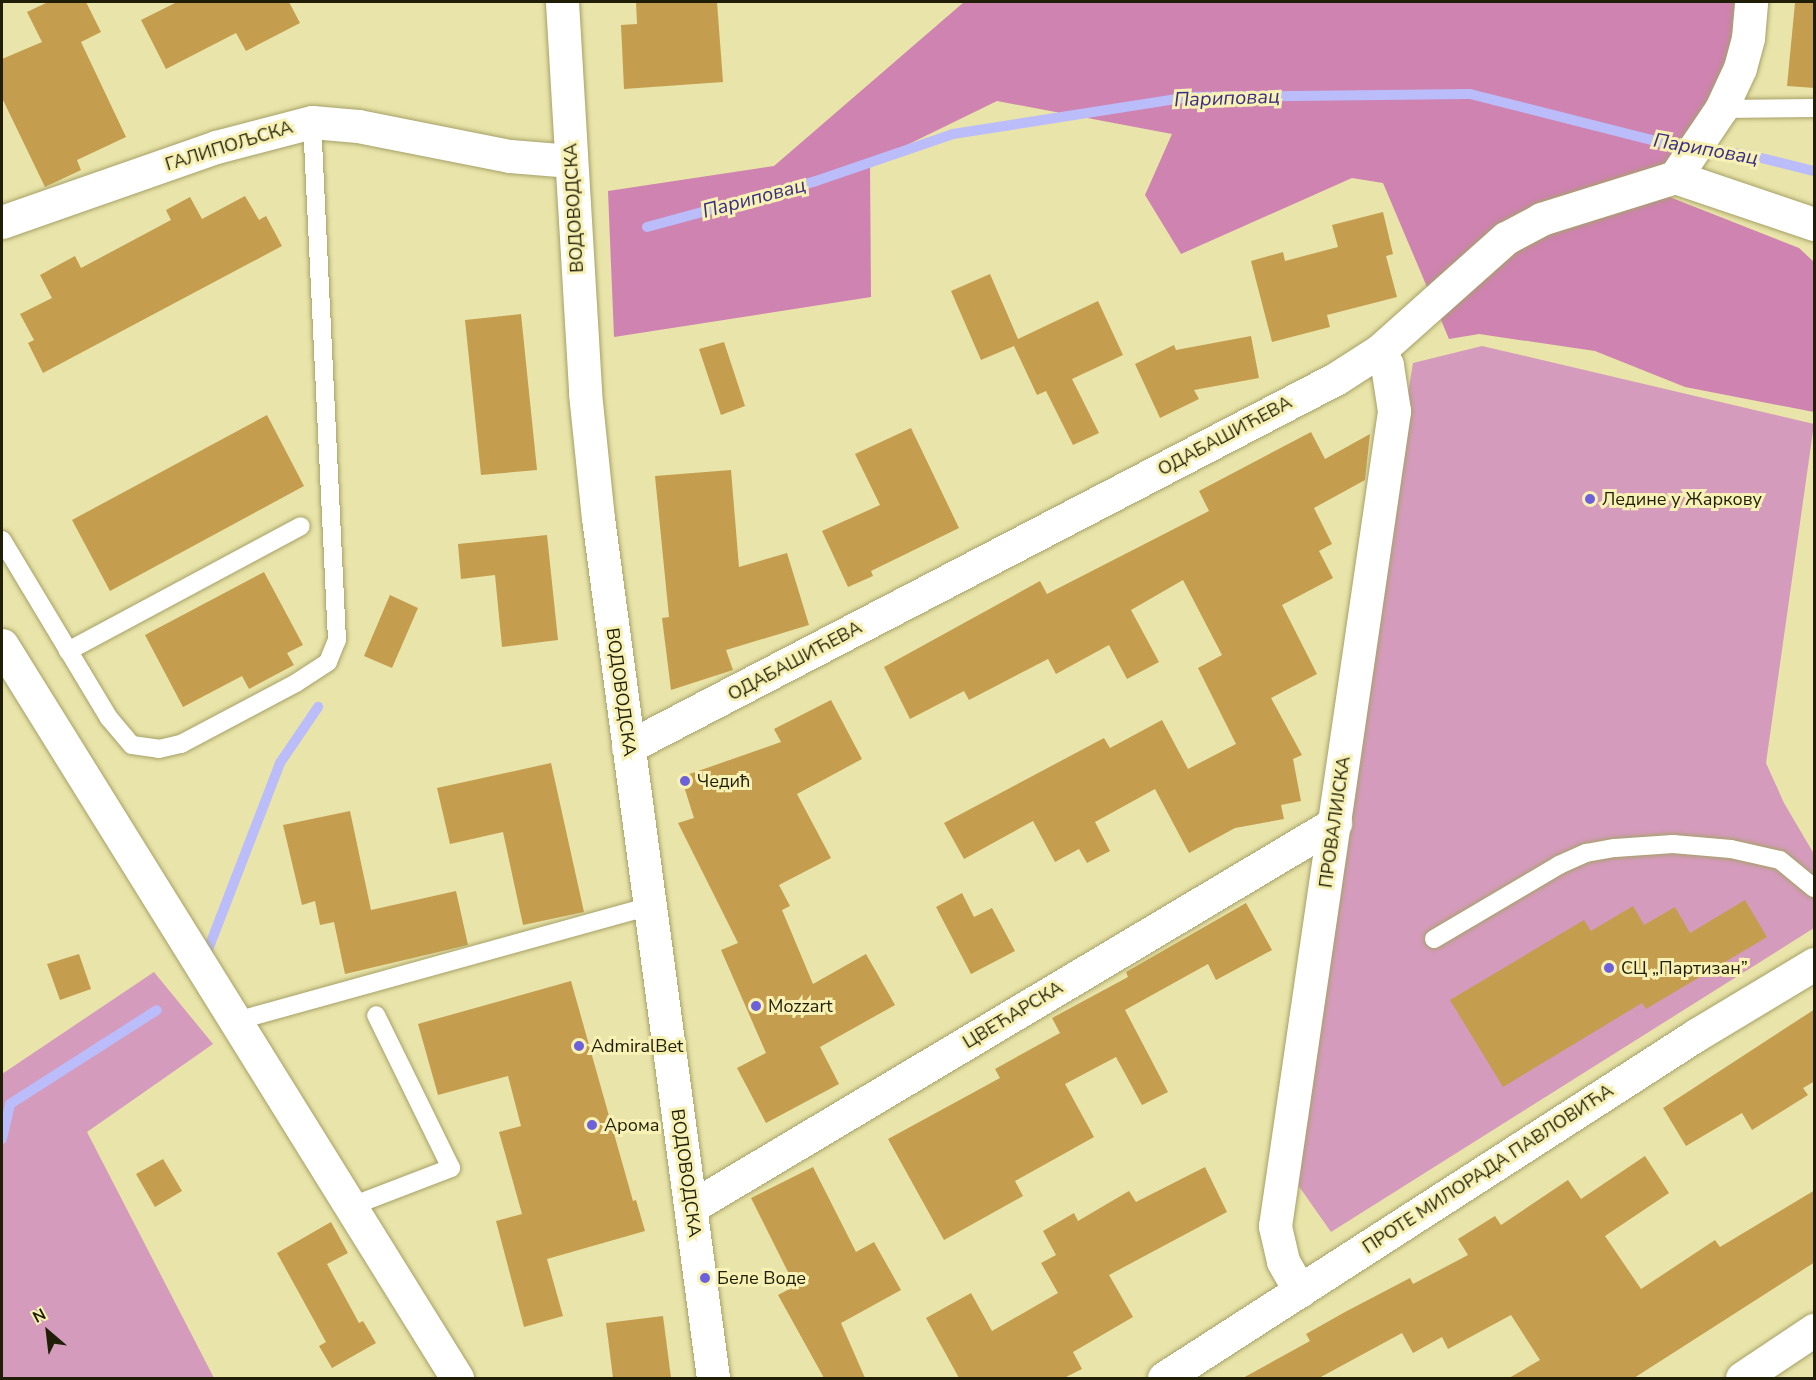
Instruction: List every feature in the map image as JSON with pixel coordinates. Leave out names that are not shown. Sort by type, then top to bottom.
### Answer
[{"type":"street","name":"ВОДОВОДСКА","points":[[562,2],[585,393],[628,747],[713,1378]]},
{"type":"street","points":[[1751,2],[1748,38],[1740,69],[1713,121],[1679,173],[1815,225]]},
{"type":"street","name":"ГАЛИПОЉСКА","points":[[2,222],[216,147],[312,122],[358,126],[510,156],[571,160]]},
{"type":"street","name":"ОДАБАШИЋЕВА","points":[[628,747],[1337,378],[1378,351],[1506,238],[1575,206],[1679,173]]},
{"type":"street","name":"ПРОВАЛИЈСКА","points":[[1300,1291],[1283,1261],[1275,1226],[1394,411],[1387,365],[1378,351]]},
{"type":"street","points":[[2,645],[457,1378]]},
{"type":"street","name":"ЦВЕЋАРСКА","points":[[691,1207],[1335,823]]},
{"type":"street","name":"ПРОТЕ МИЛОРАДА ПАВЛОВИЋА","points":[[1164,1378],[1696,1035],[1815,964]]},
{"type":"street","points":[[1742,1378],[1815,1330]]},
{"type":"lane","points":[[1713,121],[1815,108]]},
{"type":"lane","points":[[2,540],[109,718],[132,745],[159,749],[181,744],[296,684],[328,662],[337,640],[312,122]]},
{"type":"lane","points":[[68,651],[301,525]]},
{"type":"lane","points":[[1434,939],[1559,865],[1586,853],[1615,848],[1673,844],[1731,849],[1780,860],[1815,888]]},
{"type":"lane","points":[[236,1021],[650,906]]},
{"type":"lane","points":[[352,1206],[451,1168],[376,1015]]},
{"type":"shaded area","points":[[964,2],[1737,2],[1751,13],[1662,194],[1799,248],[1814,262],[1814,412],[1685,387],[1595,351],[1479,334],[1449,339],[1383,183],[1352,178],[1181,254],[1145,195],[1172,134],[997,101],[870,163],[871,297],[614,337],[608,191],[774,166]]},
{"type":"shaded area","points":[[1482,346],[1814,424],[1766,763],[1784,803],[1814,854],[1814,928],[1331,1232],[1298,1185],[1369,630],[1413,363]]},
{"type":"shaded area","points":[[154,972],[213,1044],[87,1132],[214,1378],[2,1378],[2,1074]]},
{"type":"building","points":[[48,2],[86,2],[101,32],[81,42],[126,137],[77,160],[81,170],[45,187],[2,98],[2,59],[42,42],[27,12]]},
{"type":"building","points":[[177,2],[289,2],[300,23],[246,51],[236,33],[166,69],[141,20]]},
{"type":"building","points":[[636,2],[717,2],[723,82],[624,89],[621,25],[637,24]]},
{"type":"building","points":[[1795,3],[1815,3],[1815,88],[1787,86]]},
{"type":"building","points":[[245,196],[259,220],[266,216],[282,246],[43,373],[28,343],[34,340],[20,314],[52,298],[40,275],[75,256],[81,268],[171,220],[166,210],[190,197],[202,219]]},
{"type":"building","points":[[1383,212],[1393,254],[1386,256],[1397,297],[1327,315],[1330,327],[1272,342],[1251,261],[1283,252],[1285,261],[1338,247],[1332,225]]},
{"type":"building","points":[[990,274],[1018,339],[1098,301],[1123,355],[1072,379],[1099,433],[1073,445],[1046,391],[1037,395],[1014,346],[981,360],[951,291]]},
{"type":"building","points":[[521,314],[537,470],[481,475],[465,320]]},
{"type":"building","points":[[1251,336],[1259,378],[1194,390],[1199,399],[1160,418],[1135,364],[1174,345],[1176,350]]},
{"type":"building","points":[[724,342],[745,406],[721,415],[699,349]]},
{"type":"building","points":[[267,415],[304,486],[110,591],[72,520]]},
{"type":"building","points":[[911,428],[959,528],[871,571],[873,576],[848,587],[822,531],[880,505],[855,454]]},
{"type":"building","points":[[1311,432],[1325,459],[1370,434],[1365,480],[1314,508],[1332,544],[1319,551],[1333,578],[1282,605],[1317,674],[1271,698],[1302,755],[1293,759],[1301,801],[1281,805],[1284,819],[1235,828],[1189,853],[1155,789],[1095,822],[1110,851],[1087,863],[1079,849],[1055,862],[1033,821],[964,859],[944,823],[1104,738],[1110,748],[1162,720],[1188,769],[1236,744],[1198,668],[1222,655],[1183,580],[1131,610],[1159,662],[1127,679],[1109,645],[1056,674],[1048,659],[969,700],[964,691],[910,719],[884,667],[1040,581],[1047,594],[1209,511],[1199,491]]},
{"type":"building","points":[[731,470],[739,567],[787,553],[809,625],[726,650],[733,670],[671,690],[662,618],[669,617],[655,476]]},
{"type":"building","points":[[547,535],[558,640],[502,647],[495,575],[461,579],[458,544]]},
{"type":"building","points":[[264,572],[303,645],[287,653],[294,665],[249,689],[242,676],[183,707],[145,635]]},
{"type":"building","points":[[390,595],[418,608],[392,668],[364,656]]},
{"type":"building","points":[[831,700],[862,759],[797,794],[831,858],[779,885],[790,906],[782,910],[813,984],[866,954],[895,1005],[820,1047],[839,1084],[766,1123],[737,1068],[766,1053],[721,950],[738,943],[678,823],[694,818],[681,777],[781,742],[774,729]]},
{"type":"building","points":[[551,763],[584,912],[523,925],[503,832],[450,844],[437,788]]},
{"type":"building","points":[[350,811],[371,910],[456,891],[468,945],[345,974],[334,922],[320,925],[315,901],[302,905],[283,825]]},
{"type":"building","points":[[962,893],[974,917],[992,908],[1015,951],[971,974],[936,907]]},
{"type":"building","name":"СЦ „Партизан”","points":[[1745,900],[1767,937],[1646,1009],[1642,1003],[1503,1087],[1450,1000],[1584,920],[1591,931],[1633,906],[1644,925],[1675,907],[1690,933]]},
{"type":"building","points":[[1246,903],[1272,950],[1216,980],[1208,964],[1125,1010],[1168,1092],[1142,1105],[1116,1057],[1065,1084],[1094,1137],[1015,1181],[1023,1196],[944,1240],[888,1139],[1000,1078],[995,1069],[1060,1033],[1052,1018],[1128,977],[1126,972]]},
{"type":"building","points":[[79,954],[91,989],[60,1000],[47,964]]},
{"type":"building","points":[[571,981],[633,1201],[636,1200],[645,1231],[547,1259],[563,1316],[524,1327],[496,1221],[522,1214],[499,1132],[521,1126],[508,1076],[438,1095],[418,1024]]},
{"type":"building","points":[[1815,1009],[1815,1081],[1803,1088],[1808,1095],[1752,1130],[1742,1113],[1686,1146],[1663,1108]]},
{"type":"building","points":[[1645,1156],[1669,1193],[1605,1236],[1641,1289],[1715,1240],[1720,1247],[1815,1190],[1815,1262],[1634,1378],[1509,1378],[1540,1360],[1511,1315],[1448,1349],[1442,1337],[1413,1353],[1402,1333],[1319,1378],[1243,1378],[1310,1341],[1306,1334],[1345,1312],[1410,1278],[1413,1284],[1468,1255],[1458,1239],[1495,1216],[1501,1225],[1568,1180],[1581,1199]]},
{"type":"building","points":[[163,1159],[182,1191],[155,1207],[136,1174]]},
{"type":"building","points":[[813,1167],[856,1252],[874,1242],[901,1290],[841,1323],[865,1378],[824,1378],[778,1295],[795,1286],[751,1198]]},
{"type":"building","points":[[1205,1167],[1227,1212],[1109,1275],[1133,1317],[1073,1352],[1082,1369],[1064,1378],[959,1378],[926,1318],[971,1293],[992,1331],[1058,1293],[1041,1263],[1056,1255],[1043,1231],[1074,1213],[1078,1221],[1129,1191],[1136,1202]]},
{"type":"building","points":[[331,1222],[348,1253],[327,1264],[359,1323],[363,1321],[376,1343],[332,1368],[319,1346],[326,1342],[277,1253]]},
{"type":"building","points":[[663,1316],[671,1378],[613,1378],[606,1323]]},
{"type":"waterway","name":"Париповац","points":[[647,227],[816,181],[953,134],[1188,97],[1470,94],[1660,142],[1753,156],[1814,171]]},
{"type":"waterway","points":[[206,955],[280,763],[318,707]]},
{"type":"waterway","points":[[2,1139],[10,1104],[157,1010]]},
{"type":"place","name":"Ледине у Жаркову","points":[[1590,499]]},
{"type":"place","name":"Чедић","points":[[685,781]]},
{"type":"place","name":"СЦ „Партизан”","points":[[1609,968]]},
{"type":"place","name":"Mozzart","points":[[756,1006]]},
{"type":"place","name":"AdmiralBet","points":[[579,1046]]},
{"type":"place","name":"Арома","points":[[592,1125]]},
{"type":"place","name":"Беле Воде","points":[[705,1278]]}]
